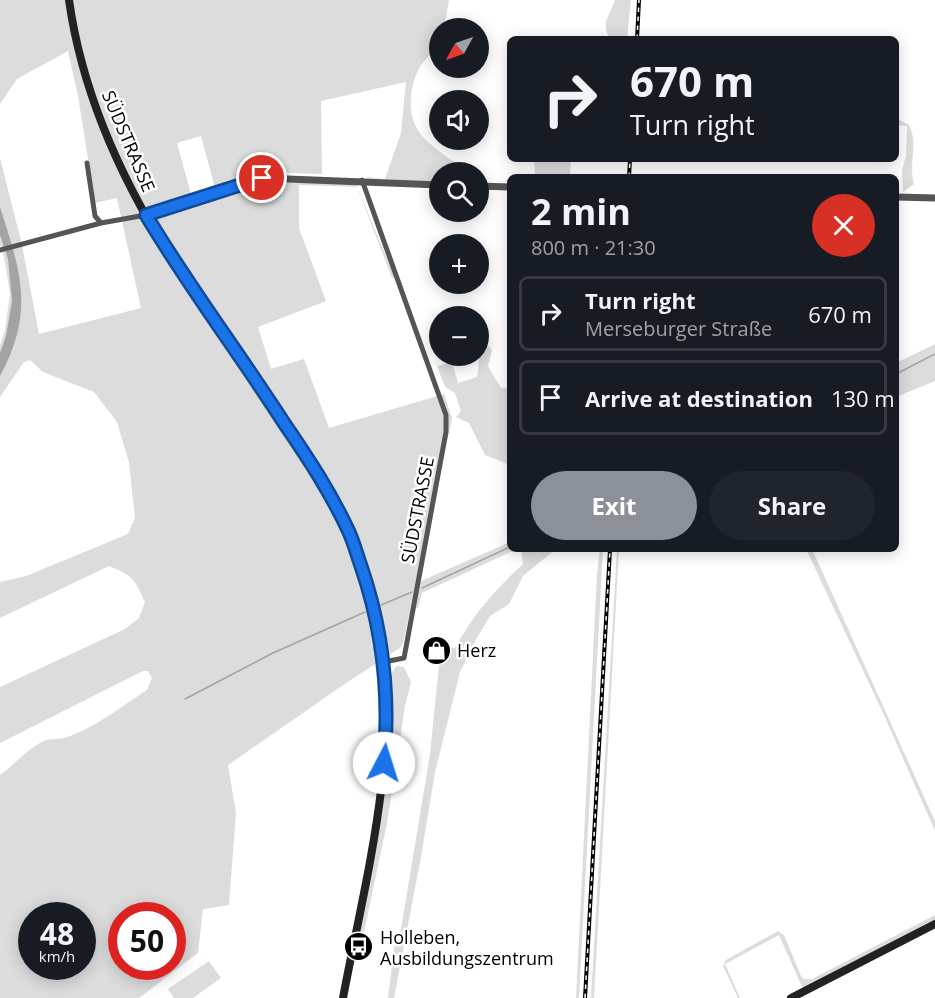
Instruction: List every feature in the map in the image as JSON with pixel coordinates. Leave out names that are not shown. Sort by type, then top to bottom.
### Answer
[{"type":"main road","name":"SÜDSTRASSE","points":[[69,0],[91,89],[127,179],[183,276],[325,484],[350,534],[369,587],[384,662],[386,728],[382,779],[369,861],[343,998]]},
{"type":"main road","points":[[791,998],[935,924]]},
{"type":"street","points":[[87,163],[95,216],[101,223]]},
{"type":"street","points":[[0,250],[101,223],[146,215],[262,178],[429,184]]},
{"type":"street","name":"SÜDSTRASSE","points":[[362,180],[446,416],[447,432],[404,657],[384,662]]},
{"type":"street","points":[[489,186],[507,187]]},
{"type":"street","points":[[899,197],[935,198]]},
{"type":"shaded area","points":[[0,0],[449,0],[446,18],[429,18],[429,57],[416,75],[411,104],[414,122],[418,131],[429,142],[429,150],[438,150],[454,162],[429,162],[429,182],[367,178],[385,179],[401,133],[406,82],[321,101],[322,174],[263,172],[256,183],[269,180],[356,184],[395,278],[392,278],[357,187],[299,185],[299,228],[326,301],[258,327],[271,369],[304,359],[329,428],[444,394],[452,418],[403,643],[400,648],[228,765],[236,813],[229,905],[203,909],[198,953],[186,962],[186,902],[108,902],[108,980],[163,980],[139,998],[0,998],[0,775],[38,744],[77,733],[108,716],[147,690],[152,678],[148,671],[143,671],[0,743],[0,687],[125,629],[139,618],[145,602],[132,579],[109,566],[0,618],[0,582],[26,576],[128,534],[135,518],[129,463],[117,422],[94,392],[43,372],[30,360],[24,362],[0,397],[0,346],[5,330],[10,294],[0,244],[0,158],[22,245],[39,334],[141,308],[117,198],[95,203],[78,96],[68,51],[17,79],[0,104]],"holes":[[[201,136],[215,188],[191,194],[177,143]]]},
{"type":"shaded area","points":[[615,0],[631,0],[627,36],[609,36],[606,29]]},
{"type":"shaded area","points":[[899,120],[909,125],[912,132],[914,184],[903,192],[902,170],[906,156],[907,126],[899,125]]},
{"type":"shaded area","points":[[534,162],[571,162],[570,174],[535,174]]},
{"type":"shaded area","points":[[0,207],[14,252],[21,292],[21,311],[11,353],[0,376],[0,353],[6,336],[12,301],[8,259],[0,235]]},
{"type":"shaded area","points":[[935,344],[935,381],[899,396],[899,362]]},
{"type":"shaded area","points":[[489,346],[492,350],[489,362]]},
{"type":"shaded area","points":[[437,366],[453,366],[458,383],[477,377],[478,366],[488,366],[501,388],[507,388],[507,464],[485,455],[469,423],[456,417],[461,411],[455,393],[445,387]]},
{"type":"shaded area","points":[[507,543],[507,552],[511,552],[422,593],[418,608],[416,608],[421,581]]},
{"type":"shaded area","points":[[521,552],[552,552],[523,576],[509,604],[490,616],[460,672],[435,772],[394,998],[388,998],[395,941],[399,941],[430,754],[441,646],[455,648],[485,603],[523,564]]},
{"type":"shaded area","points":[[600,552],[603,552],[579,998],[576,998]]},
{"type":"shaded area","points":[[617,552],[619,552],[594,998],[591,998]]},
{"type":"shaded area","points":[[807,552],[813,552],[935,821],[935,831],[884,715]]},
{"type":"shaded area","points":[[397,666],[404,667],[411,682],[405,706],[387,823],[363,937],[360,936],[360,924],[378,829],[388,757],[390,678]]},
{"type":"shaded area","points":[[935,915],[935,921],[803,989],[779,935],[725,964],[740,998],[723,966],[726,960],[778,931],[784,935],[801,976],[804,979],[812,979]]},
{"type":"shaded area","points":[[209,961],[221,978],[193,998],[174,998],[168,989],[181,980],[186,980],[186,977]]},
{"type":"waterway","points":[[899,372],[935,354]]},
{"type":"waterway","points":[[422,588],[507,548]]},
{"type":"waterway","points":[[381,605],[412,592]]},
{"type":"waterway","points":[[185,699],[273,653],[365,612]]},
{"type":"railway","points":[[637,36],[639,0]]},
{"type":"railway","points":[[629,174],[630,162]]},
{"type":"railway","points":[[585,998],[610,552]]},
{"type":"place","name":"Herz","points":[[436,650]]},
{"type":"place","name":"Holleben, Ausbildungszentrum","points":[[359,947]]},
{"type":"route","points":[[262,178],[146,215],[183,276],[325,484],[350,534],[369,587],[381,639],[385,676],[384,763]]}]
